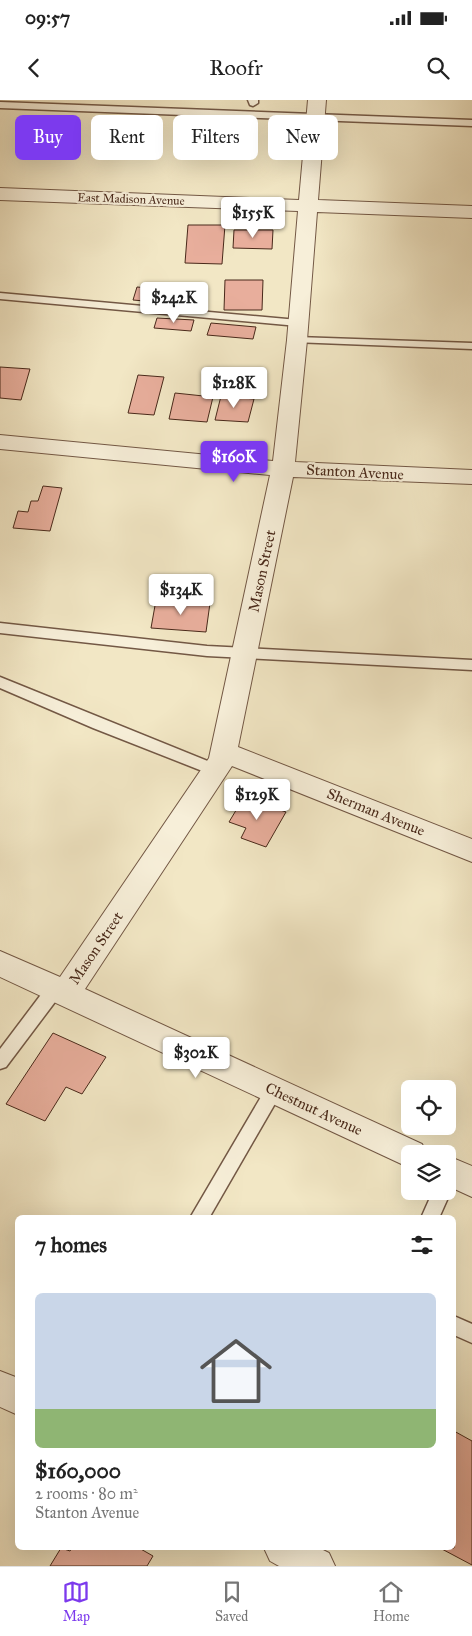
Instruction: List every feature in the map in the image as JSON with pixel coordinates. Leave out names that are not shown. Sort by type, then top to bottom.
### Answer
[{"type":"street","name":"Mason Street","points":[[60,991],[220,761],[245,653],[283,469],[298,332],[317,108]]},
{"type":"street","name":"East Madison Avenue","points":[[0,194],[472,212]]},
{"type":"street","name":"Stanton Avenue","points":[[0,442],[283,469],[472,478]]},
{"type":"street","name":"Sherman Avenue","points":[[220,761],[472,851]]},
{"type":"street","name":"Chestnut Avenue","points":[[0,963],[401,1149]]},
{"type":"street","points":[[0,1388],[15,1396]]},
{"type":"street","points":[[287,1550],[316,1566]]},
{"type":"lane","points":[[0,105],[317,108],[472,123]]},
{"type":"lane","points":[[0,296],[298,332],[472,346]]},
{"type":"lane","points":[[0,628],[207,651],[472,665]]},
{"type":"lane","points":[[0,682],[98,724],[220,761]]},
{"type":"lane","points":[[0,1062],[60,991]]},
{"type":"lane","points":[[201,1215],[274,1090]]},
{"type":"lane","points":[[432,1215],[440,1200]]},
{"type":"lane","points":[[456,1326],[472,1334]]},
{"type":"building","points":[[188,225],[225,225],[222,264],[185,263]]},
{"type":"building","points":[[234,230],[273,230],[272,249],[233,248]]},
{"type":"building","points":[[225,280],[263,280],[262,310],[224,310]]},
{"type":"building","points":[[137,287],[170,290],[167,303],[133,300]]},
{"type":"building","points":[[157,318],[194,320],[191,331],[154,328]]},
{"type":"building","points":[[211,323],[256,327],[253,339],[207,335]]},
{"type":"building","points":[[0,367],[30,369],[21,400],[0,398]]},
{"type":"building","points":[[138,375],[164,377],[154,415],[128,413]]},
{"type":"building","points":[[175,393],[213,397],[207,422],[169,419]]},
{"type":"building","points":[[221,396],[254,399],[248,422],[215,420]]},
{"type":"building","points":[[43,486],[62,488],[50,531],[13,528],[18,511],[28,512],[31,501],[38,501]]},
{"type":"building","points":[[156,600],[210,603],[206,632],[151,628]]},
{"type":"building","points":[[244,797],[286,812],[266,847],[241,838],[246,828],[229,822]]},
{"type":"building","points":[[53,1033],[106,1057],[82,1094],[66,1087],[45,1121],[6,1104]]},
{"type":"building","points":[[456,1432],[472,1441],[472,1565],[444,1550],[456,1550]]},
{"type":"building","points":[[60,1550],[142,1550],[153,1556],[147,1566],[50,1566]]}]
